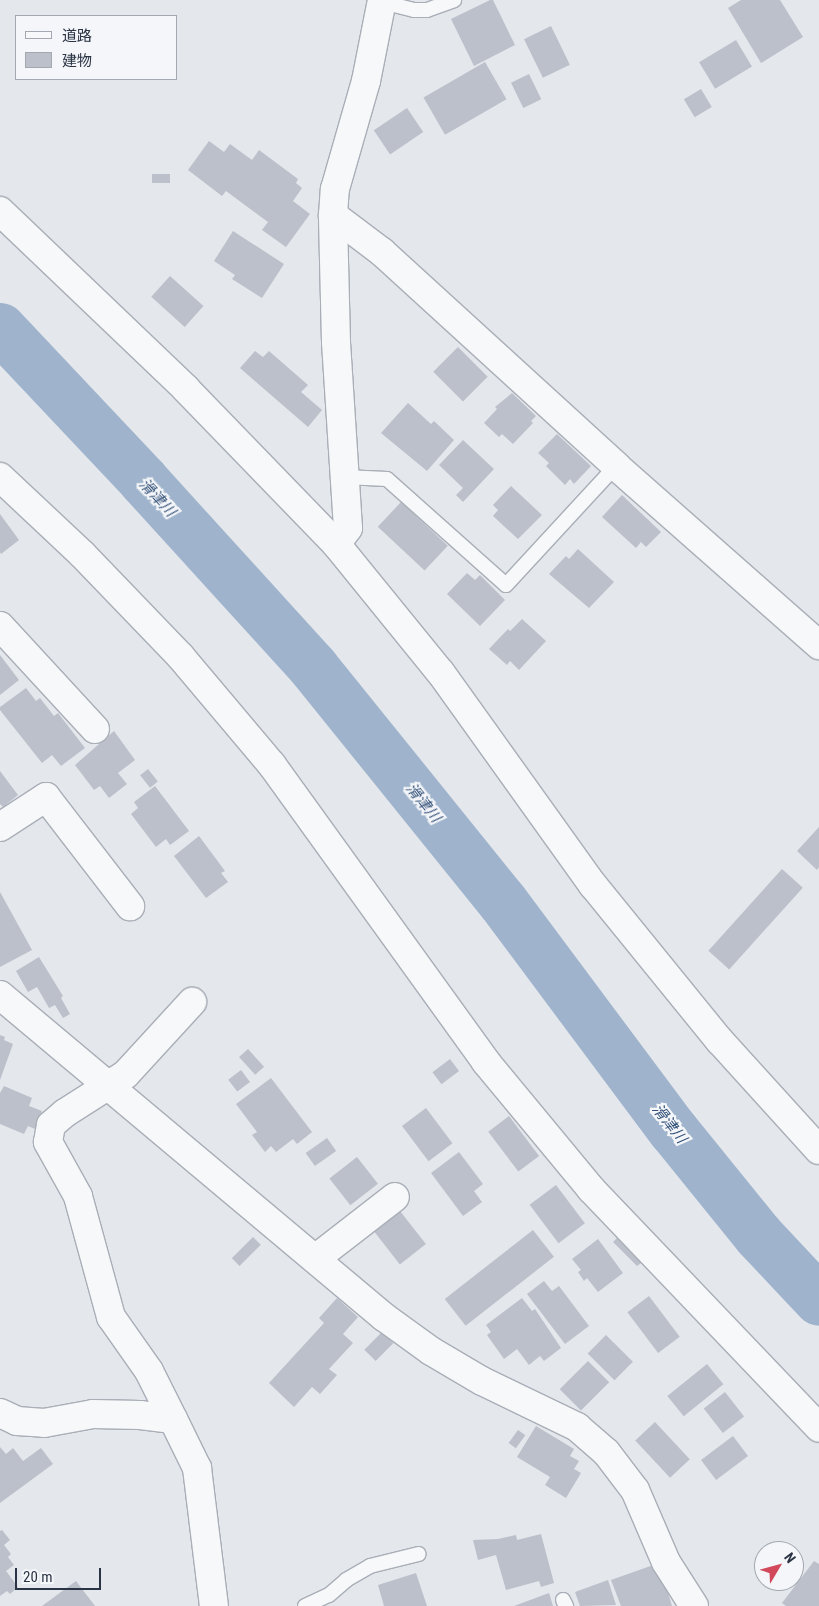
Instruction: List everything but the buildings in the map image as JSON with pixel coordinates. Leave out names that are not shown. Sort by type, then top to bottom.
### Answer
[{"type":"street","points":[[336,544],[348,528],[336,342],[333,215],[335,189],[366,81],[382,1]]},
{"type":"street","points":[[0,210],[186,389],[336,544],[441,673],[593,885],[720,1041],[819,1150]]},
{"type":"street","points":[[333,215],[382,252],[616,466],[819,645]]},
{"type":"street","points":[[0,477],[82,554],[181,657],[272,765],[486,1062],[590,1189],[819,1428]]},
{"type":"street","points":[[0,626],[95,729]]},
{"type":"street","points":[[0,827],[46,797],[130,906]]},
{"type":"street","points":[[0,995],[106,1086],[384,1317],[431,1352],[482,1381],[576,1427],[606,1452],[635,1490],[666,1562],[694,1606]]},
{"type":"street","points":[[192,1002],[126,1074],[51,1125],[48,1142],[78,1196],[111,1317],[149,1371],[197,1468],[214,1606]]},
{"type":"street","points":[[315,1259],[395,1197]]},
{"type":"street","points":[[0,1413],[17,1421],[44,1423],[94,1414],[140,1415],[173,1419]]},
{"type":"lane","points":[[382,1],[414,10],[426,10],[454,0]]},
{"type":"lane","points":[[344,477],[388,479],[506,585],[616,466]]},
{"type":"lane","points":[[305,1606],[330,1595],[346,1580],[370,1566],[418,1554]]},
{"type":"waterway","name":"滑津川","points":[[0,328],[143,480],[313,667],[502,901],[673,1130],[758,1235],[819,1300]]}]
